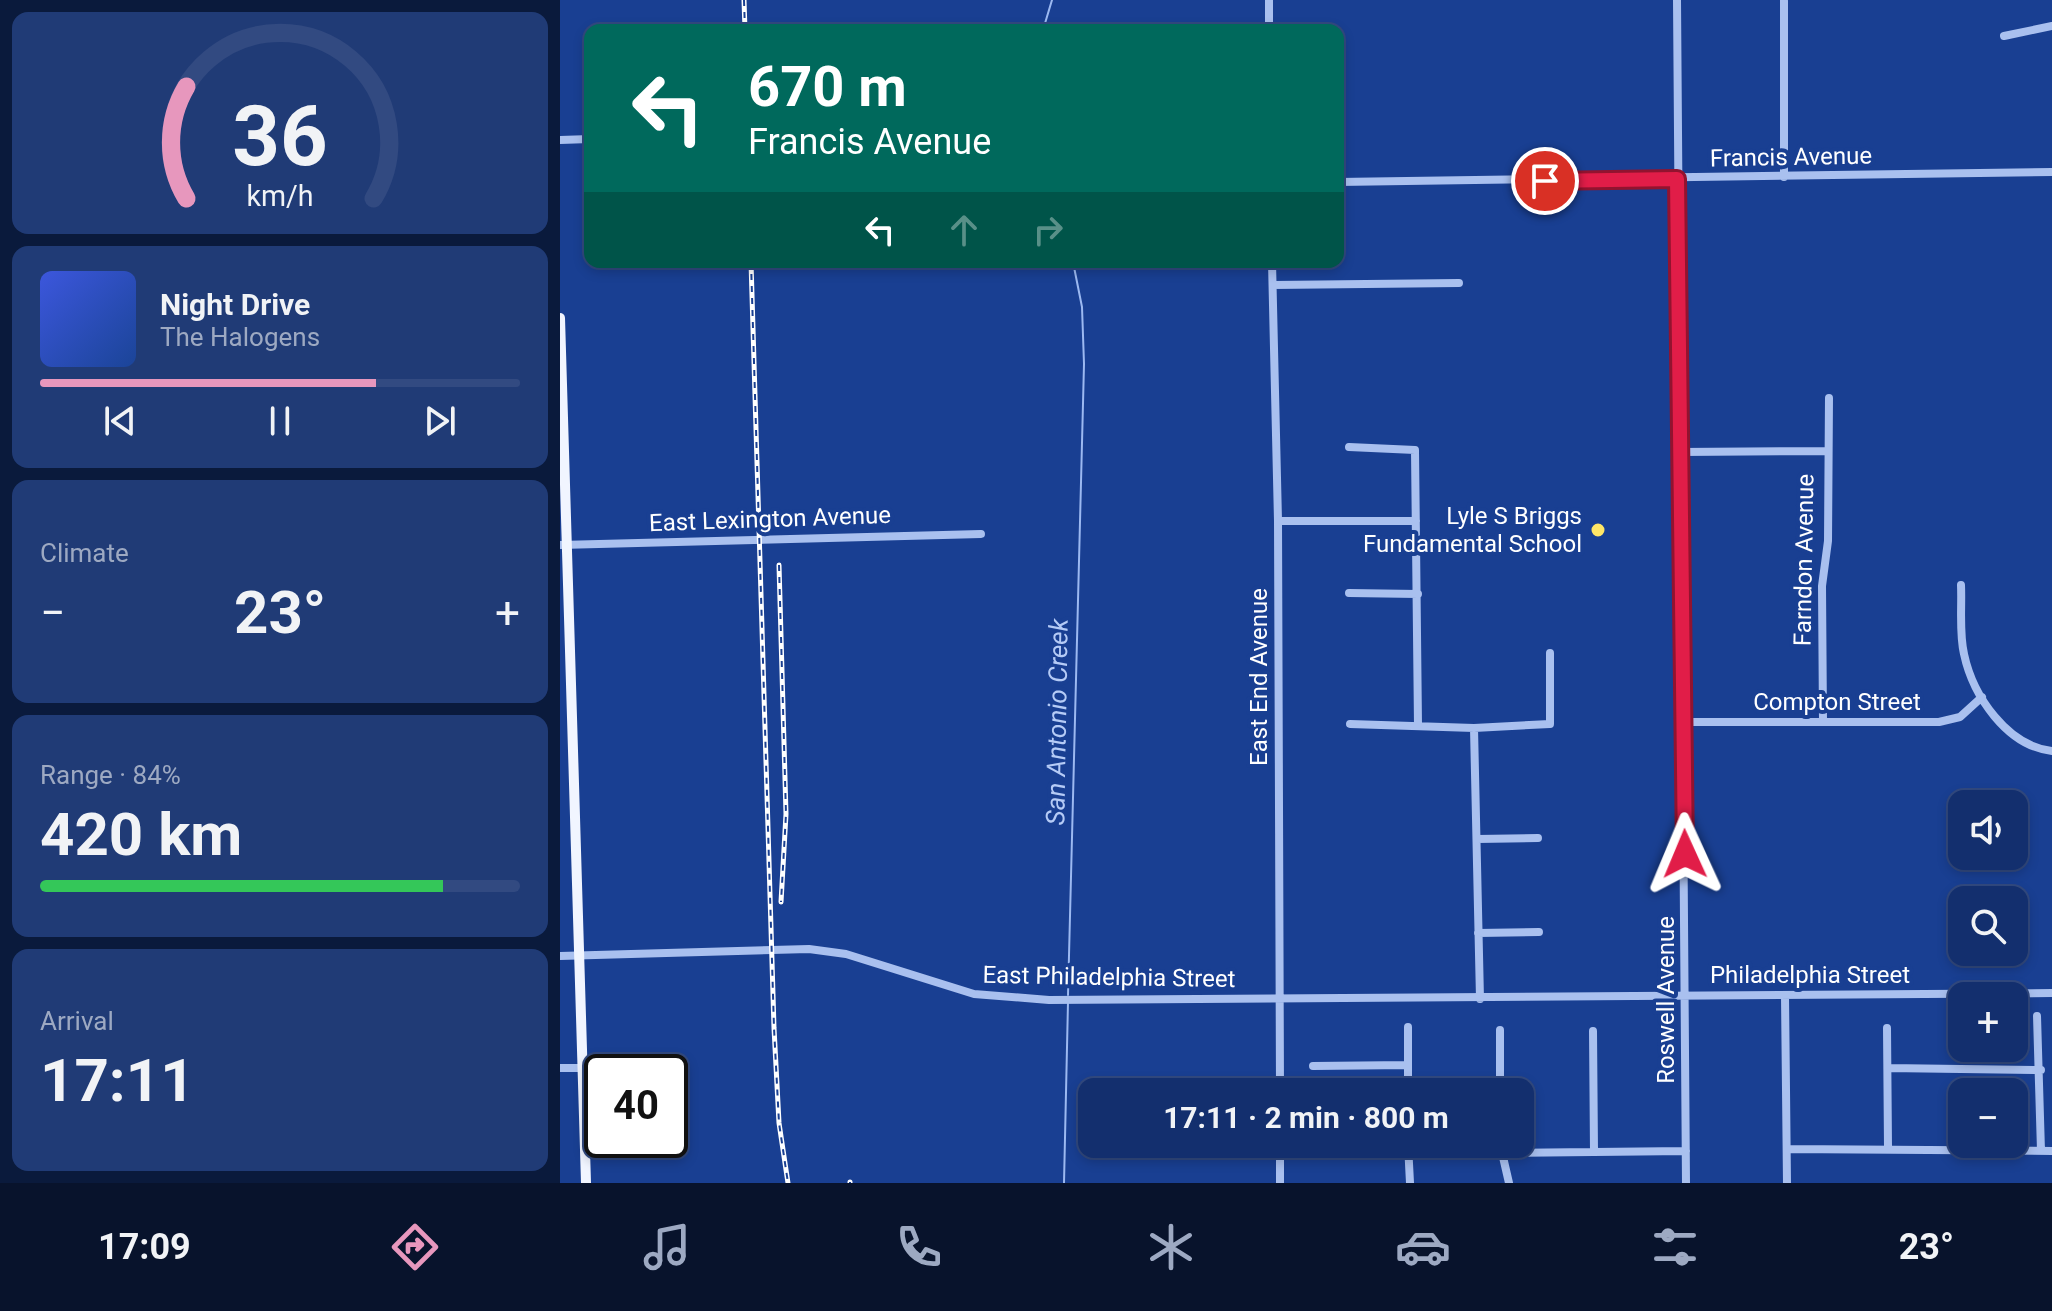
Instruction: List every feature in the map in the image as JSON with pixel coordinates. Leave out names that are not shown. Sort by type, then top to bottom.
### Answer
[{"type":"main road","points":[[560,318],[565,615],[586,1183]]},
{"type":"street","points":[[1269,0],[1269,24]]},
{"type":"street","name":"Roswell Avenue","points":[[1677,0],[1686,1183]]},
{"type":"street","points":[[1784,1],[1784,177]]},
{"type":"street","points":[[2004,36],[2052,26]]},
{"type":"street","points":[[560,140],[584,139]]},
{"type":"street","name":"Francis Avenue","points":[[1344,182],[2052,172]]},
{"type":"street","name":"East End Avenue","points":[[1272,268],[1278,521],[1280,1078]]},
{"type":"street","points":[[1273,285],[1459,283]]},
{"type":"street","name":"Farndon Avenue","points":[[1823,722],[1822,568],[1828,541],[1826,451],[1829,398]]},
{"type":"street","points":[[1349,447],[1415,450],[1418,725]]},
{"type":"street","points":[[1680,452],[1826,451]]},
{"type":"street","points":[[1278,521],[1416,521]]},
{"type":"street","name":"East Lexington Avenue","points":[[564,545],[981,534]]},
{"type":"street","points":[[1961,585],[1963,653],[1982,697],[1997,719],[2014,734],[2033,746],[2052,751]]},
{"type":"street","points":[[1349,593],[1418,594]]},
{"type":"street","points":[[1350,724],[1474,728],[1550,724],[1550,653]]},
{"type":"street","name":"Compton Street","points":[[1684,722],[1939,722],[1960,717],[1982,697]]},
{"type":"street","points":[[1474,728],[1480,999]]},
{"type":"street","points":[[1477,839],[1538,838]]},
{"type":"street","points":[[1478,933],[1539,932]]},
{"type":"street","name":"East Philadelphia Street","points":[[560,956],[809,949],[846,954],[939,986],[1006,998],[1280,1000]]},
{"type":"street","name":"Philadelphia Street","points":[[1280,1000],[2052,993]]},
{"type":"street","points":[[1785,996],[1787,1183]]},
{"type":"street","points":[[2037,1016],[2041,1151]]},
{"type":"street","points":[[1408,1027],[1408,1078]]},
{"type":"street","points":[[1887,1028],[1888,1147]]},
{"type":"street","points":[[1500,1030],[1500,1078]]},
{"type":"street","points":[[1593,1031],[1594,1152]]},
{"type":"street","points":[[1313,1066],[1408,1065]]},
{"type":"street","points":[[560,1068],[582,1068]]},
{"type":"street","points":[[1888,1068],[2041,1070]]},
{"type":"street","points":[[1787,1149],[1888,1147],[1968,1152],[2052,1151]]},
{"type":"street","points":[[1534,1149],[1686,1151]]},
{"type":"street","points":[[1280,1158],[1280,1183]]},
{"type":"street","points":[[1409,1158],[1410,1183]]},
{"type":"street","points":[[1503,1158],[1509,1183]]},
{"type":"waterway","name":"San Antonio Creek","points":[[1045,24],[1052,0]]},
{"type":"waterway","name":"San Antonio Creek","points":[[1068,995],[1084,364],[1082,307],[1074,268]]},
{"type":"waterway","name":"San Antonio Creek","points":[[1064,1183],[1068,1002]]},
{"type":"railway","points":[[744,0],[745,24]]},
{"type":"railway","points":[[751,268],[774,1028],[779,1123],[788,1183]]},
{"type":"railway","points":[[779,565],[786,814],[781,902]]},
{"type":"place","name":"Lyle S Briggs Fundamental School","points":[[1598,530]]},
{"type":"route","points":[[1545,181],[1677,179],[1685,854]]}]
